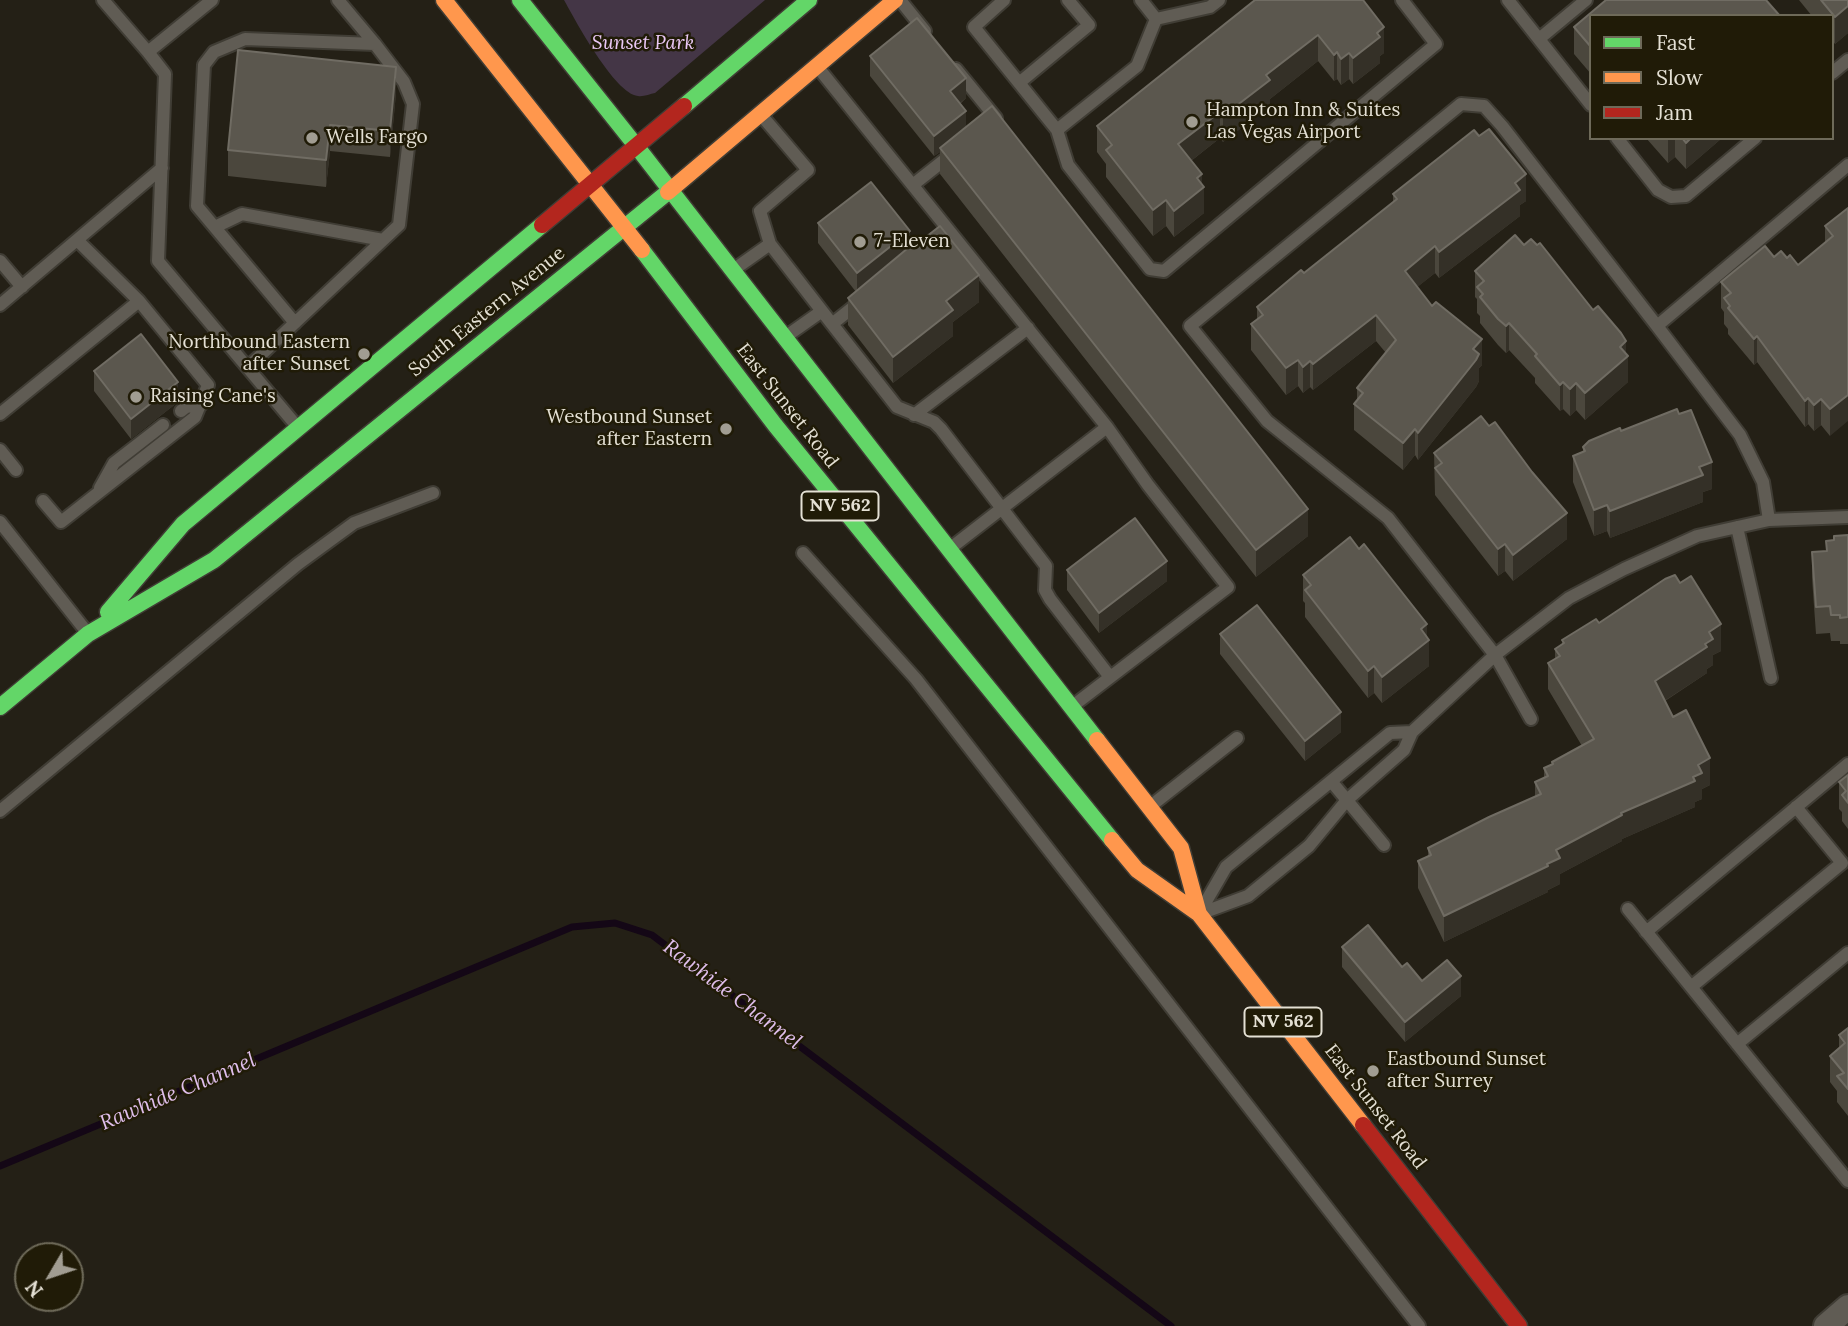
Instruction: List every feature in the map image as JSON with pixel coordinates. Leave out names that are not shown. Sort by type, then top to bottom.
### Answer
[{"type":"main road","name":"East Sunset Road","points":[[444,0],[592,184],[775,425],[1079,801],[1137,870],[1199,914],[1519,1326]]},
{"type":"main road","name":"East Sunset Road","points":[[520,0],[1181,848],[1199,914]]},
{"type":"main road","name":"South Eastern Avenue","points":[[88,634],[183,524],[637,147],[809,0]]},
{"type":"main road","name":"South Eastern Avenue","points":[[0,707],[88,634],[214,560],[624,228],[898,0]]},
{"type":"street","points":[[1826,1326],[1848,1307]]},
{"type":"lane","points":[[103,0],[165,74],[158,261],[297,427]]},
{"type":"lane","points":[[247,367],[399,225],[413,104],[404,82],[338,0]]},
{"type":"lane","points":[[898,0],[930,37]]},
{"type":"lane","points":[[1004,0],[974,27],[1057,130],[1068,165],[1150,269],[1164,271],[1436,44],[1402,0]]},
{"type":"lane","points":[[1019,83],[1089,25],[1068,0]]},
{"type":"lane","points":[[1141,0],[1156,19]]},
{"type":"lane","points":[[1156,19],[1210,7],[1219,0]]},
{"type":"lane","points":[[1508,0],[1589,102]]},
{"type":"lane","points":[[1539,39],[1586,0]]},
{"type":"lane","points":[[148,52],[203,3]]},
{"type":"lane","points":[[1057,130],[1136,66],[1156,19]]},
{"type":"lane","points":[[295,323],[197,206],[204,65],[214,52],[245,39],[375,44]]},
{"type":"lane","points":[[946,57],[996,118],[985,126]]},
{"type":"lane","points":[[1834,71],[1848,60]]},
{"type":"lane","points":[[818,67],[1107,427],[1148,485],[1228,587],[1071,707]]},
{"type":"lane","points":[[1531,719],[1496,655],[1388,518],[1267,421],[1191,326],[1461,104],[1484,106],[1740,435],[1763,482],[1769,520]]},
{"type":"lane","points":[[761,115],[808,170],[760,211],[770,244],[897,407],[934,422],[1003,507],[1046,565],[1045,590],[1050,599],[1110,677]]},
{"type":"lane","points":[[1619,140],[1658,190],[1671,197],[1686,196],[1753,140]]},
{"type":"lane","points":[[914,184],[965,143]]},
{"type":"lane","points":[[1657,326],[1848,165]]},
{"type":"lane","points":[[0,305],[162,168]]},
{"type":"lane","points":[[215,227],[242,214],[383,240]]},
{"type":"lane","points":[[939,238],[950,230]]},
{"type":"lane","points":[[43,501],[61,522],[195,417],[208,385],[139,301],[77,240]]},
{"type":"lane","points":[[732,270],[770,244]]},
{"type":"lane","points":[[0,261],[22,287]]},
{"type":"lane","points":[[832,324],[875,290]]},
{"type":"lane","points":[[0,414],[139,301]]},
{"type":"lane","points":[[784,337],[822,311]]},
{"type":"lane","points":[[914,415],[1028,327]]},
{"type":"lane","points":[[181,411],[186,407],[202,404]]},
{"type":"lane","points":[[96,494],[114,463],[163,425]]},
{"type":"lane","points":[[949,549],[1107,427]]},
{"type":"lane","points":[[0,450],[16,470]]},
{"type":"lane","points":[[0,811],[331,539],[354,523],[433,493]]},
{"type":"lane","points":[[1199,914],[1248,896],[1308,846],[1347,800],[1404,750],[1412,732],[1496,655],[1569,598],[1624,569],[1697,536],[1769,520],[1848,517]]},
{"type":"lane","points":[[0,522],[88,634]]},
{"type":"lane","points":[[1737,527],[1771,678]]},
{"type":"lane","points":[[803,553],[916,679],[1419,1326]]},
{"type":"lane","points":[[1199,914],[1226,867],[1390,733],[1412,732]]},
{"type":"lane","points":[[1149,807],[1237,738]]},
{"type":"lane","points":[[1646,932],[1848,764]]},
{"type":"lane","points":[[1331,781],[1384,845]]},
{"type":"lane","points":[[1691,987],[1845,866],[1796,807]]},
{"type":"lane","points":[[1628,909],[1848,1181]]},
{"type":"lane","points":[[1737,1044],[1848,953]]},
{"type":"green space","name":"Sunset Park","points":[[564,0],[765,0],[655,93],[640,96],[629,92],[607,70]]},
{"type":"building","name":"Hampton Inn & Suites Las Vegas Airport","points":[[1255,0],[1363,0],[1384,27],[1377,33],[1380,37],[1353,58],[1349,53],[1341,59],[1337,52],[1334,55],[1318,35],[1266,75],[1270,80],[1223,116],[1220,112],[1178,144],[1202,174],[1197,178],[1204,187],[1174,211],[1166,200],[1153,210],[1106,150],[1112,145],[1097,126]]},
{"type":"building","points":[[1606,0],[1766,0],[1778,14],[1589,14]]},
{"type":"building","points":[[1821,0],[1848,0],[1848,6],[1835,17]]},
{"type":"building","points":[[1589,14],[1589,45],[1574,27]]},
{"type":"building","points":[[917,18],[966,78],[950,91],[966,111],[934,136],[870,56]]},
{"type":"building","name":"Wells Fargo","points":[[238,50],[396,67],[390,131],[330,125],[326,160],[228,150]]},
{"type":"building","points":[[992,106],[1308,509],[1256,550],[940,148]]},
{"type":"building","points":[[1489,129],[1526,174],[1515,183],[1520,190],[1439,252],[1435,246],[1405,271],[1432,306],[1436,302],[1482,339],[1473,349],[1479,354],[1418,433],[1415,429],[1403,443],[1354,404],[1363,393],[1357,388],[1396,340],[1376,315],[1313,364],[1310,361],[1303,367],[1298,360],[1286,368],[1251,324],[1263,315],[1257,307],[1301,270],[1304,273],[1397,199],[1393,194],[1474,130],[1479,136]]},
{"type":"building","name":"7-Eleven","points":[[871,182],[910,231],[857,273],[818,223]]},
{"type":"building","points":[[1848,208],[1848,395],[1830,409],[1821,399],[1814,405],[1808,398],[1805,401],[1757,336],[1754,339],[1728,308],[1730,306],[1724,298],[1731,293],[1721,282],[1765,246],[1774,257],[1781,251],[1787,258],[1790,255],[1798,265],[1833,236],[1825,226]]},
{"type":"building","points":[[940,226],[979,275],[946,301],[953,310],[893,357],[848,298],[920,238],[922,240]]},
{"type":"building","points":[[1515,235],[1524,245],[1531,239],[1537,245],[1540,243],[1593,310],[1598,306],[1626,341],[1620,347],[1628,356],[1585,393],[1576,383],[1570,389],[1563,382],[1560,385],[1509,323],[1506,326],[1498,319],[1480,297],[1483,294],[1477,287],[1484,281],[1475,271]]},
{"type":"building","points":[[141,334],[178,382],[131,419],[94,371]]},
{"type":"building","points":[[1677,409],[1679,414],[1691,410],[1712,462],[1699,467],[1703,475],[1610,511],[1607,505],[1594,510],[1573,456],[1585,451],[1583,447],[1589,441]]},
{"type":"building","points":[[1481,416],[1489,426],[1495,422],[1567,513],[1513,555],[1505,544],[1498,549],[1435,468],[1442,463],[1434,453]]},
{"type":"building","points":[[1135,518],[1167,561],[1099,613],[1067,570]]},
{"type":"building","points":[[1848,535],[1848,617],[1840,618],[1840,615],[1831,615],[1830,606],[1816,607],[1812,552],[1827,551],[1826,541],[1834,540],[1834,536]]},
{"type":"building","points":[[1350,537],[1359,549],[1364,544],[1427,624],[1421,629],[1429,640],[1382,677],[1374,666],[1368,671],[1305,590],[1311,585],[1303,575]]},
{"type":"building","points":[[1675,575],[1680,583],[1691,576],[1721,624],[1709,632],[1713,639],[1705,644],[1707,647],[1655,681],[1673,717],[1686,710],[1710,758],[1698,765],[1702,773],[1693,777],[1695,781],[1621,813],[1622,815],[1556,850],[1560,858],[1547,864],[1548,866],[1444,916],[1418,861],[1431,855],[1428,848],[1541,794],[1535,782],[1548,776],[1544,768],[1594,739],[1548,663],[1560,656],[1555,649],[1564,643],[1562,640],[1596,619],[1599,623]]},
{"type":"building","points":[[1257,605],[1341,712],[1305,741],[1220,634]]},
{"type":"building","points":[[1848,775],[1848,803],[1842,795],[1846,791],[1839,782]]},
{"type":"building","points":[[1368,925],[1402,967],[1407,963],[1422,981],[1447,960],[1461,976],[1405,1022],[1342,947]]},
{"type":"building","points":[[1848,1028],[1848,1089],[1837,1076],[1844,1073],[1830,1056],[1845,1043],[1839,1035]]},
{"type":"waterway","name":"Rawhide Channel","points":[[0,1166],[572,927],[615,923],[652,935],[1171,1326]]},
{"type":"traffic: fast","points":[[520,0],[1097,740]]},
{"type":"traffic: fast","points":[[684,106],[809,0]]},
{"type":"traffic: fast","points":[[0,707],[88,634],[214,560],[668,192]]},
{"type":"traffic: fast","points":[[108,612],[183,524],[542,225]]},
{"type":"traffic: fast","points":[[642,250],[775,425],[1112,840]]},
{"type":"traffic: slow","points":[[444,0],[642,250]]},
{"type":"traffic: slow","points":[[668,192],[895,0]]},
{"type":"traffic: slow","points":[[1097,740],[1181,848],[1199,914]]},
{"type":"traffic: slow","points":[[1112,840],[1137,870],[1199,914],[1363,1125]]},
{"type":"traffic: jam","points":[[542,225],[684,106]]},
{"type":"traffic: jam","points":[[1363,1125],[1519,1326]]},
{"type":"place","name":"Hampton Inn & Suites Las Vegas Airport","points":[[1192,122]]},
{"type":"place","name":"Wells Fargo","points":[[312,138]]},
{"type":"place","name":"7-Eleven","points":[[860,242]]},
{"type":"place","name":"Northbound Eastern after Sunset","points":[[364,354]]},
{"type":"place","name":"Raising Cane's","points":[[136,397]]},
{"type":"place","name":"Westbound Sunset after Eastern","points":[[726,429]]},
{"type":"place","name":"Eastbound Sunset after Surrey","points":[[1373,1071]]}]
